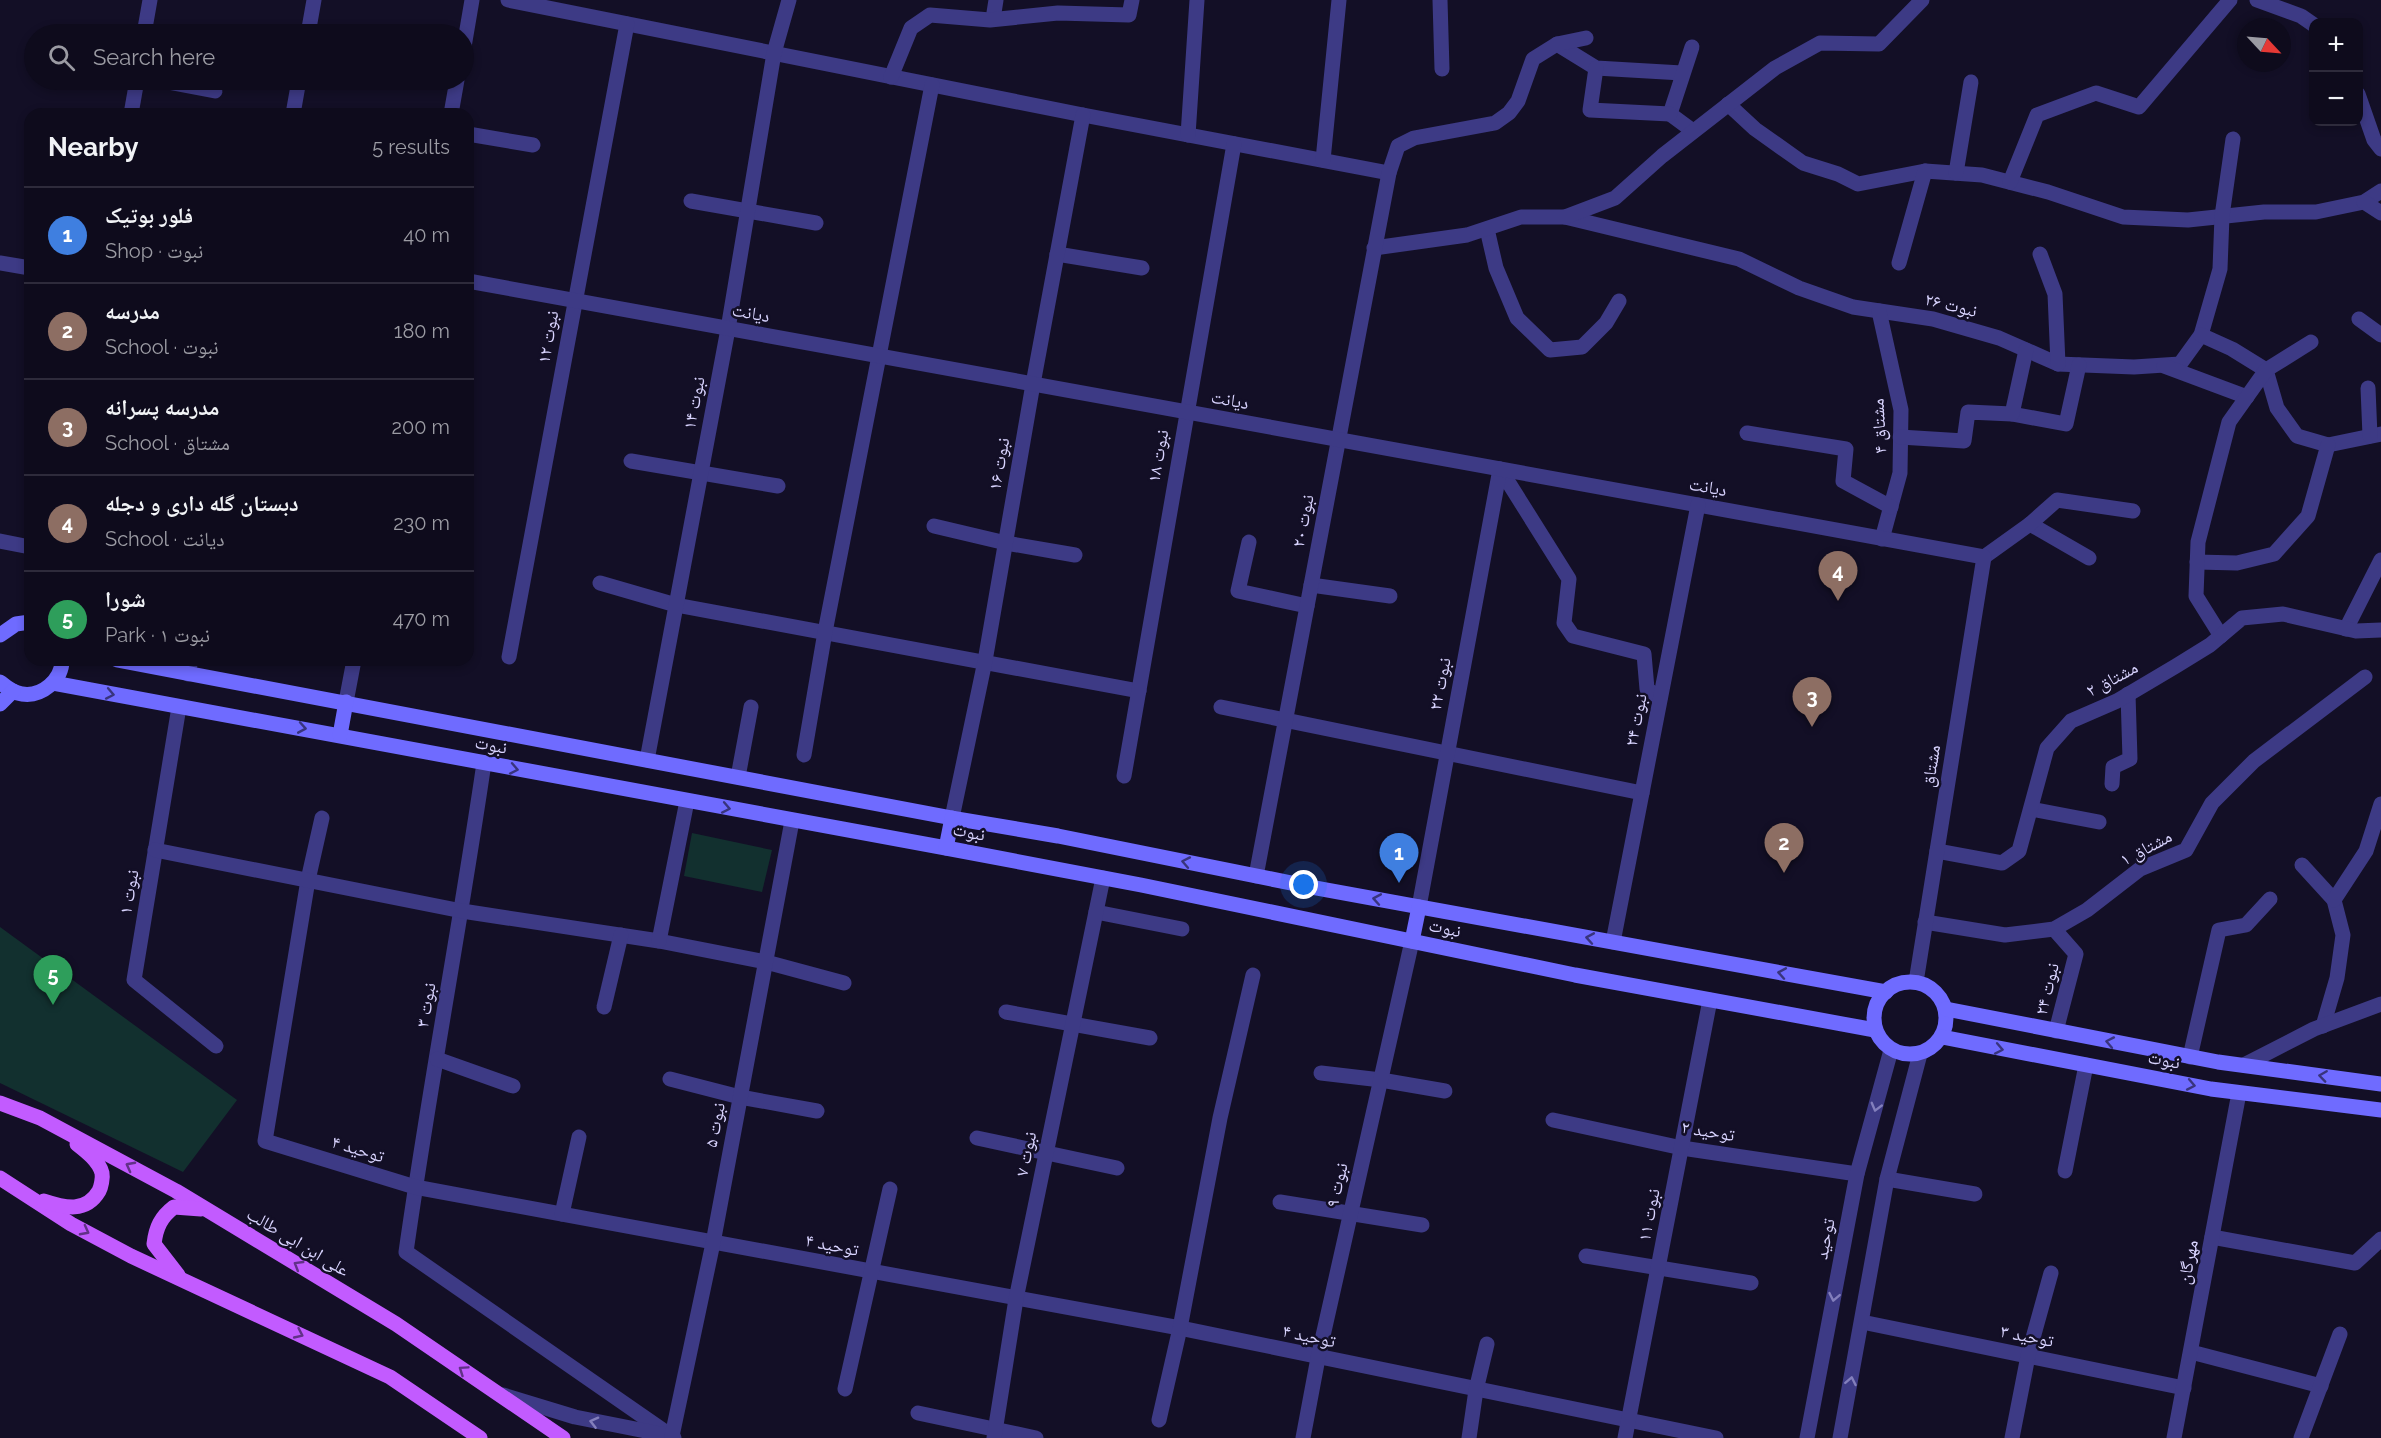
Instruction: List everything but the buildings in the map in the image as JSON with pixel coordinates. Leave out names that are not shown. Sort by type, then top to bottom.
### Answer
[{"type":"main road","points":[[0,635],[16,624],[24,623]]},
{"type":"main road","points":[[0,704],[6,687],[22,694],[34,693],[47,688],[61,666]]},
{"type":"main road","name":"نبوت","points":[[189,667],[346,702],[647,760],[1058,836],[1419,907],[1886,992]]},
{"type":"main road","name":"نبوت","points":[[52,683],[946,848],[1710,1000],[1875,1030]]},
{"type":"main road","points":[[340,735],[346,702]]},
{"type":"main road","points":[[946,848],[952,818]]},
{"type":"main road","points":[[1412,941],[1419,907]]},
{"type":"main road","points":[[1902,982],[1916,982],[1929,987],[1940,996],[1946,1009],[1946,1024],[1942,1037],[1932,1048],[1920,1054],[1905,1055],[1891,1050],[1880,1040],[1875,1030],[1874,1012],[1879,999],[1886,992],[1902,982]]},
{"type":"main road","name":"نبوت","points":[[1946,1009],[2190,1057],[2381,1084]]},
{"type":"main road","points":[[1968,1043],[1973,1016]]},
{"type":"main road","name":"نبوت","points":[[1942,1037],[2239,1092],[2381,1110]]},
{"type":"main road","name":"علی ابن ابی طالب","points":[[0,1103],[60,1128],[207,1210],[396,1324],[563,1438]]},
{"type":"main road","points":[[30,1197],[53,1204],[80,1207],[92,1202],[101,1188],[102,1173],[95,1160],[60,1128]]},
{"type":"main road","points":[[0,1178],[71,1224],[131,1256],[390,1377],[480,1438]]},
{"type":"main road","points":[[181,1280],[154,1244],[155,1231],[164,1215],[174,1207],[207,1210]]},
{"type":"street","points":[[146,24],[150,0]]},
{"type":"street","points":[[310,24],[314,0]]},
{"type":"street","points":[[468,24],[472,0]]},
{"type":"street","points":[[508,0],[568,6],[627,24],[1083,115],[1389,173]]},
{"type":"street","name":"نبوت ۱۴","points":[[647,760],[728,328],[774,53],[789,0]]},
{"type":"street","points":[[993,20],[996,0]]},
{"type":"street","points":[[891,77],[911,28],[928,8],[993,20],[1048,7],[1130,15],[1132,0]]},
{"type":"street","points":[[1188,135],[1197,0]]},
{"type":"street","points":[[1323,160],[1339,0]]},
{"type":"street","points":[[1440,0],[1442,69]]},
{"type":"street","points":[[1374,248],[1467,235],[1521,218],[1565,217],[1615,198],[1694,131],[1775,68],[1820,44],[1879,44],[1922,0]]},
{"type":"street","points":[[2010,182],[2037,115],[2096,93],[2139,107],[2230,0]]},
{"type":"street","points":[[2257,0],[2301,16],[2309,22]]},
{"type":"street","name":"نبوت ۱۲","points":[[509,657],[627,24]]},
{"type":"street","points":[[1557,44],[1586,38]]},
{"type":"street","points":[[1557,44],[1596,68],[1682,73]]},
{"type":"street","name":"نبوت ۲۰","points":[[1256,876],[1374,248],[1389,173],[1398,146],[1414,138],[1495,123],[1509,113],[1518,101],[1533,59],[1557,44]]},
{"type":"street","points":[[1670,114],[1692,47]]},
{"type":"street","points":[[1596,68],[1590,110],[1670,114],[1694,131]]},
{"type":"street","points":[[1956,173],[1971,82]]},
{"type":"street","points":[[804,755],[825,632],[932,85]]},
{"type":"street","points":[[132,108],[135,90]]},
{"type":"street","points":[[210,90],[215,91]]},
{"type":"street","points":[[294,108],[297,90]]},
{"type":"street","points":[[452,108],[455,90]]},
{"type":"street","points":[[1728,104],[1755,129],[1803,163],[1838,174],[1858,184],[1925,171],[1982,175],[2048,192],[2123,217],[2188,220],[2264,212],[2316,212],[2364,202],[2381,191]]},
{"type":"street","points":[[2363,108],[2374,140],[2381,149]]},
{"type":"street","name":"نبوت ۱۶","points":[[952,818],[985,661],[1083,115]]},
{"type":"street","points":[[474,135],[533,145]]},
{"type":"street","name":"نبوت ۲۶","points":[[1565,217],[1739,258],[1799,288],[1853,307],[1933,319],[1999,338],[2058,364],[2134,367],[2180,364],[2201,335],[2220,269],[2222,216],[2233,139]]},
{"type":"street","name":"نبوت ۱۸","points":[[1124,776],[1234,144]]},
{"type":"street","points":[[1899,263],[1925,171]]},
{"type":"street","points":[[691,201],[748,209],[816,223]]},
{"type":"street","points":[[2364,202],[2381,213]]},
{"type":"street","points":[[1487,229],[1496,268],[1517,318],[1550,350],[1582,347],[1606,323],[1618,301]]},
{"type":"street","points":[[1057,254],[1142,268]]},
{"type":"street","points":[[2040,254],[2055,294],[2058,364]]},
{"type":"street","points":[[0,263],[24,267]]},
{"type":"street","name":"دیانت","points":[[474,282],[1984,557]]},
{"type":"street","name":"مشتاق ۴","points":[[1879,311],[1901,410],[1900,473],[1882,538]]},
{"type":"street","points":[[2359,319],[2381,335]]},
{"type":"street","points":[[2201,335],[2232,349],[2266,370],[2277,408],[2297,436],[2328,445],[2376,435],[2368,388]]},
{"type":"street","points":[[2221,636],[2196,596],[2197,562],[2198,542],[2205,510],[2229,422],[2266,370],[2311,342]]},
{"type":"street","points":[[2012,414],[2026,350]]},
{"type":"street","points":[[1900,437],[1964,441],[1968,412],[2012,414],[2066,424],[2079,365]]},
{"type":"street","points":[[2161,365],[2247,397]]},
{"type":"street","points":[[1747,433],[1846,449],[1843,481],[1891,507]]},
{"type":"street","points":[[2197,562],[2237,563],[2274,554],[2308,516],[2328,445]]},
{"type":"street","points":[[631,461],[701,471],[778,486]]},
{"type":"street","points":[[1500,469],[1569,579],[1564,623],[1573,636],[1644,654],[1647,688],[1660,698]]},
{"type":"street","name":"نبوت ۲۲","points":[[1419,907],[1500,469]]},
{"type":"street","points":[[1984,557],[2030,524],[2057,500],[2133,512]]},
{"type":"street","name":"نبوت ۲۴","points":[[1613,942],[1698,505]]},
{"type":"street","points":[[2030,524],[2089,558]]},
{"type":"street","points":[[934,526],[1006,543],[1075,555]]},
{"type":"street","points":[[0,542],[24,546]]},
{"type":"street","points":[[1249,542],[1238,591],[1307,606]]},
{"type":"street","name":"مشتاق","points":[[1916,982],[1984,557]]},
{"type":"street","points":[[2346,629],[2381,560]]},
{"type":"street","points":[[600,583],[676,605],[1139,691]]},
{"type":"street","points":[[1311,585],[1390,597]]},
{"type":"street","name":"مشتاق ۲","points":[[1937,851],[2002,863],[2019,851],[2047,748],[2071,721],[2128,694],[2210,645],[2242,618],[2283,615],[2356,631],[2381,630]]},
{"type":"street","points":[[346,702],[353,666]]},
{"type":"street","name":"مشتاق ۱","points":[[1925,922],[2005,935],[2054,929],[2087,910],[2140,869],[2186,850],[2212,802],[2246,769],[2365,677]]},
{"type":"street","points":[[2112,784],[2113,767],[2130,759],[2128,694]]},
{"type":"street","points":[[1221,706],[1642,793]]},
{"type":"street","name":"نبوت ۱","points":[[179,707],[134,981],[216,1046]]},
{"type":"street","points":[[738,777],[752,707]]},
{"type":"street","name":"نبوت ۳","points":[[484,763],[406,1252],[673,1437]]},
{"type":"street","points":[[659,941],[687,801]]},
{"type":"street","points":[[2334,900],[2366,851],[2381,804]]},
{"type":"street","points":[[2031,809],[2099,822]]},
{"type":"street","name":"توحید ۴","points":[[321,818],[265,1141],[415,1187],[1180,1328],[1716,1438]]},
{"type":"street","name":"نبوت ۵","points":[[673,1437],[713,1243],[792,821]]},
{"type":"street","points":[[155,850],[462,911],[659,941],[766,962],[844,983]]},
{"type":"street","points":[[2301,865],[2334,900],[2343,935],[2337,978],[2323,1026]]},
{"type":"street","name":"نبوت ۷","points":[[994,1434],[1016,1299],[1103,878]]},
{"type":"street","points":[[2190,1057],[2219,930],[2246,925],[2270,899]]},
{"type":"street","points":[[1096,912],[1182,929]]},
{"type":"street","name":"نبوت ۲۴","points":[[2054,929],[2076,954],[2056,1031]]},
{"type":"street","points":[[604,1007],[621,935]]},
{"type":"street","name":"نبوت ۹","points":[[1304,1438],[1318,1358],[1412,941]]},
{"type":"street","points":[[1159,1420],[1180,1328],[1220,1118],[1253,975]]},
{"type":"street","name":"نبوت ۱۱","points":[[1625,1438],[1710,1000]]},
{"type":"street","points":[[2244,1065],[2323,1026],[2381,1004]]},
{"type":"street","points":[[1006,1012],[1150,1038]]},
{"type":"street","name":"توحید","points":[[1807,1438],[1857,1174],[1891,1050]]},
{"type":"street","points":[[1840,1438],[1887,1179],[1920,1054]]},
{"type":"street","points":[[437,1059],[513,1086]]},
{"type":"street","points":[[2065,1171],[2086,1065]]},
{"type":"street","points":[[1321,1073],[1445,1091]]},
{"type":"street","points":[[670,1079],[740,1097],[817,1111]]},
{"type":"street","name":"مهرگان","points":[[2174,1438],[2239,1092]]},
{"type":"street","name":"توحید ۲","points":[[1553,1120],[1682,1148],[1857,1174]]},
{"type":"street","points":[[562,1214],[579,1137]]},
{"type":"street","points":[[977,1138],[1117,1168]]},
{"type":"street","points":[[1887,1179],[1975,1194]]},
{"type":"street","points":[[845,1389],[890,1189]]},
{"type":"street","points":[[1280,1203],[1422,1224]]},
{"type":"street","points":[[2212,1237],[2355,1263],[2381,1239]]},
{"type":"street","points":[[1586,1256],[1751,1283]]},
{"type":"street","points":[[2012,1438],[2028,1356],[2051,1273]]},
{"type":"street","name":"توحید ۳","points":[[1862,1322],[2184,1388]]},
{"type":"street","points":[[2301,1438],[2340,1334]]},
{"type":"street","points":[[1469,1438],[1476,1390],[1488,1344]]},
{"type":"street","points":[[2190,1352],[2321,1386]]},
{"type":"street","points":[[497,1393],[575,1417],[673,1437]]},
{"type":"street","points":[[918,1413],[994,1434],[1036,1438]]},
{"type":"green space","points":[[692,833],[772,850],[762,892],[684,876]]},
{"type":"green space","points":[[0,927],[237,1100],[183,1172],[0,1083]]},
{"type":"place","name":"دبستان گله داری و دجله","points":[[1838,601]]},
{"type":"place","name":"مدرسه پسرانه","points":[[1812,727]]},
{"type":"place","name":"مدرسه","points":[[1784,873]]},
{"type":"place","name":"فلور بوتیک","points":[[1399,883]]},
{"type":"place","name":"شورا","points":[[53,1005]]}]
